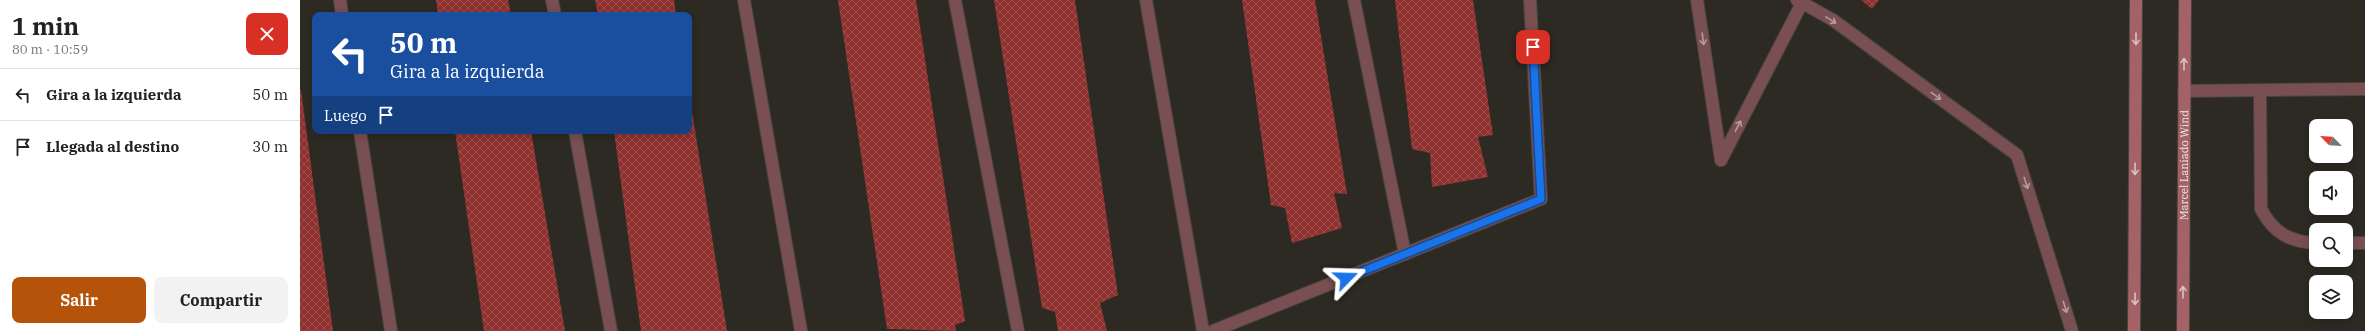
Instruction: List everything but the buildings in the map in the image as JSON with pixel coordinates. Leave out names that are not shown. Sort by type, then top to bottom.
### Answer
[{"type":"main road","points":[[2134,331],[2136,0]]},
{"type":"main road","name":"Marcel Laniado Wind","points":[[2183,331],[2185,0]]},
{"type":"lane","points":[[340,0],[342,12]]},
{"type":"lane","points":[[552,0],[554,12]]},
{"type":"lane","points":[[744,0],[801,331]]},
{"type":"lane","points":[[955,0],[1018,331]]},
{"type":"lane","points":[[1146,0],[1203,331]]},
{"type":"lane","points":[[1354,0],[1405,254]]},
{"type":"lane","points":[[1213,331],[1541,199],[1530,0]]},
{"type":"lane","points":[[1697,0],[1720,160],[1800,1],[1833,20],[2017,155],[2072,331]]},
{"type":"lane","points":[[2184,91],[2365,89]]},
{"type":"lane","points":[[2260,91],[2261,209],[2269,225],[2280,234],[2304,242],[2309,242]]},
{"type":"lane","points":[[360,134],[391,331]]},
{"type":"lane","points":[[576,134],[611,331]]},
{"type":"lane","points":[[2353,243],[2365,243]]},
{"type":"route","points":[[1346,278],[1541,199],[1533,47]]}]
